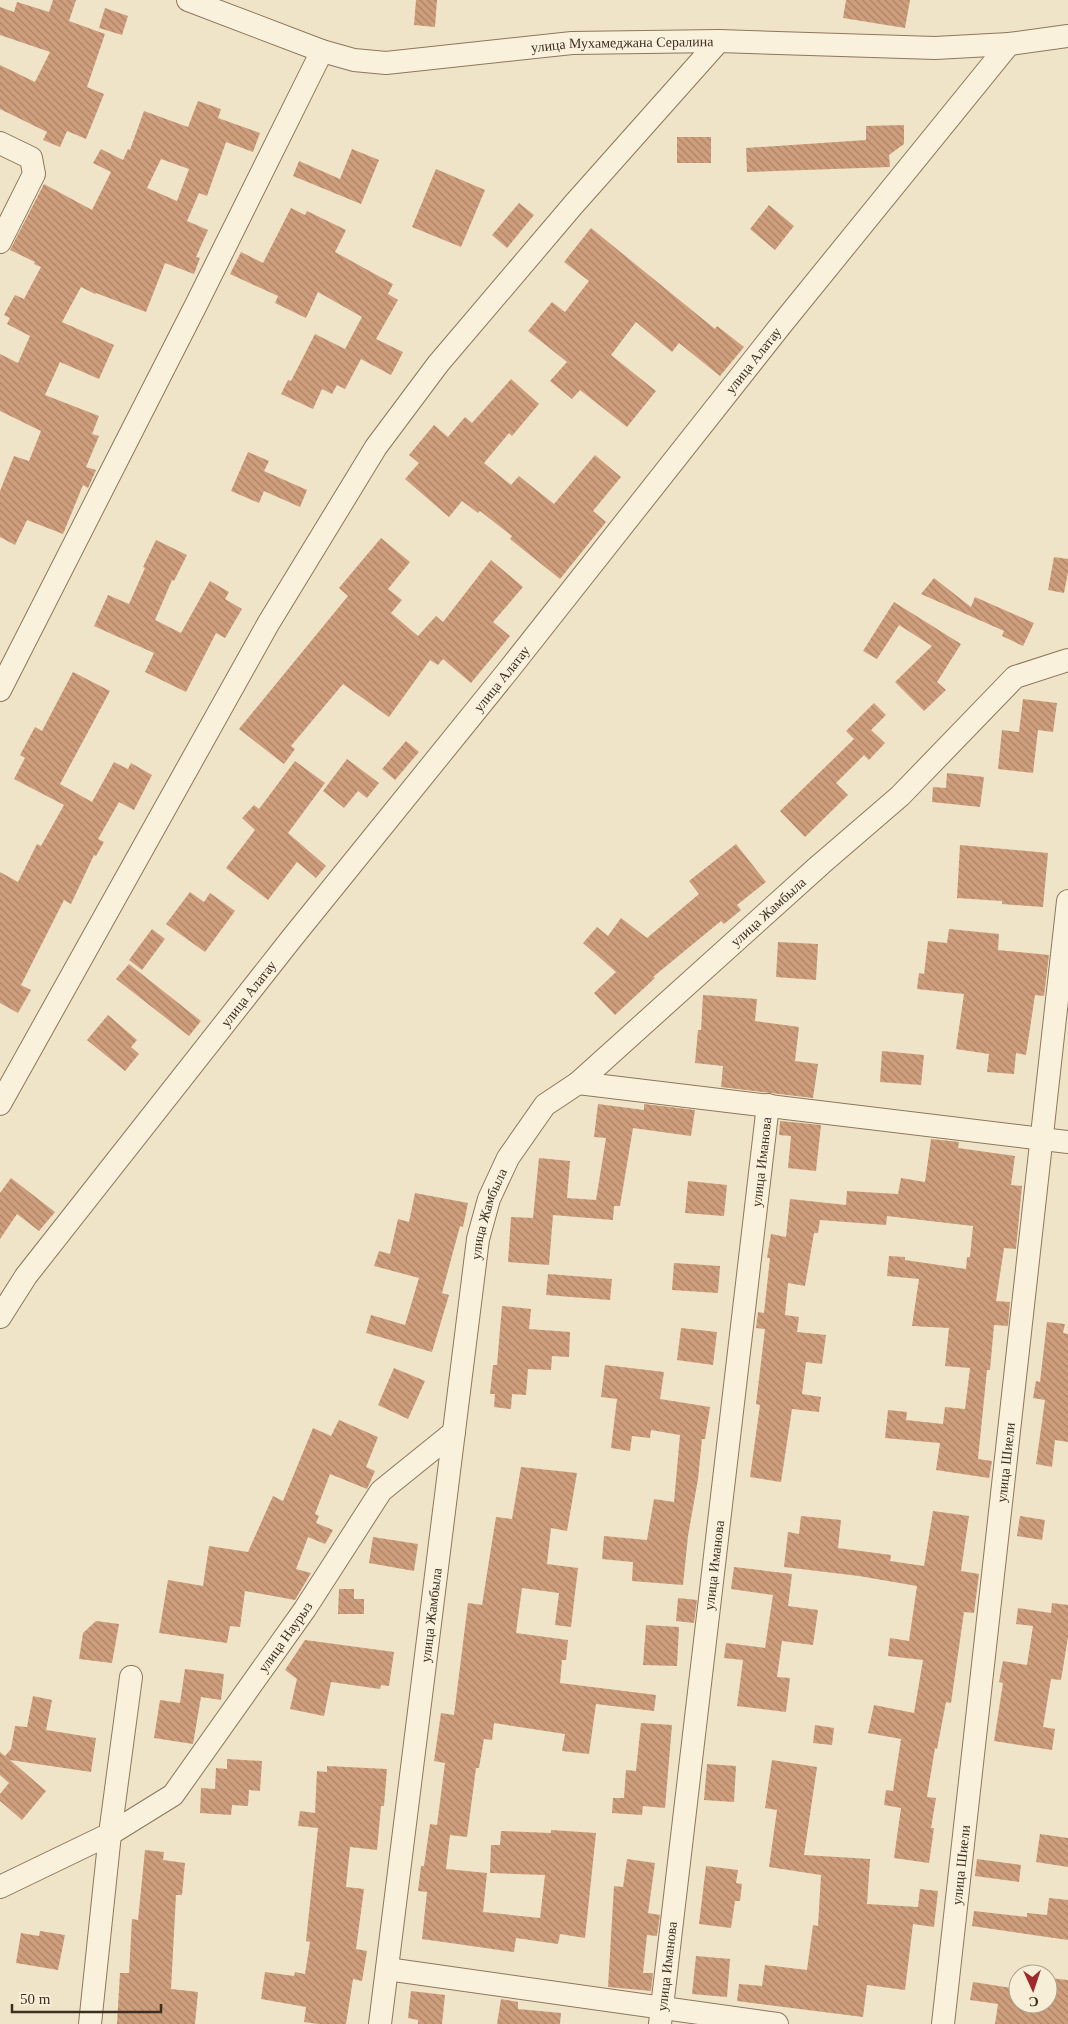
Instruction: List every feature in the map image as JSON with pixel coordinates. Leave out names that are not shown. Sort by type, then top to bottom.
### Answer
[{"type":"street","name":"улица Мухамеджана Сералина","points":[[188,0],[322,51],[354,60],[386,63],[572,43],[719,41],[935,48],[1008,44],[1068,36]]},
{"type":"street","points":[[0,1104],[268,624],[376,447],[438,364],[574,204],[719,41]]},
{"type":"street","name":"улица Алатау","points":[[0,1317],[26,1276],[292,938],[507,672],[781,325],[1008,44]]},
{"type":"street","points":[[0,690],[196,305],[322,51]]},
{"type":"street","points":[[0,144],[31,158],[34,174],[0,242]]},
{"type":"street","name":"улица Жамбыла","points":[[380,2024],[478,1238],[488,1199],[508,1158],[545,1106],[578,1083],[821,864],[900,796],[1014,677],[1068,660]]},
{"type":"street","name":"улица Шиели","points":[[943,2024],[1068,902]]},
{"type":"street","points":[[578,1083],[1068,1142]]},
{"type":"street","name":"улица Иманова","points":[[661,2016],[768,1105]]},
{"type":"street","name":"улица Наурыз","points":[[0,1887],[110,1834],[173,1795],[305,1609],[381,1491],[454,1432]]},
{"type":"street","points":[[90,2024],[110,1834],[131,1677]]},
{"type":"street","points":[[387,1969],[661,2016],[777,2024]]},
{"type":"building","points":[[53,0],[76,0],[69,21],[105,34],[87,87],[104,94],[86,139],[67,131],[60,147],[43,140],[47,132],[0,109],[0,65],[35,82],[50,52],[0,35],[0,7],[14,12],[17,2],[49,12]]},
{"type":"building","points":[[416,0],[437,0],[435,27],[414,25]]},
{"type":"building","points":[[846,0],[910,0],[905,28],[843,18]]},
{"type":"building","points":[[105,8],[128,16],[122,35],[99,28]]},
{"type":"building","points":[[198,101],[221,109],[218,118],[260,133],[253,152],[226,142],[207,196],[199,193],[187,221],[208,230],[196,257],[200,258],[194,274],[165,263],[146,312],[95,294],[81,287],[62,322],[114,345],[99,379],[60,362],[45,395],[99,416],[92,434],[99,436],[86,467],[96,470],[88,488],[83,485],[63,534],[27,520],[15,545],[0,537],[0,491],[14,456],[29,461],[41,431],[0,411],[0,354],[18,363],[30,336],[7,324],[10,318],[4,315],[15,295],[24,299],[41,267],[10,250],[44,184],[92,210],[111,172],[93,163],[101,149],[123,160],[128,149],[130,150],[144,111],[188,127]],"holes":[[[161,159],[189,169],[177,201],[147,188]]]},
{"type":"building","points":[[904,125],[904,144],[889,155],[890,167],[747,172],[746,148],[866,140],[866,126]]},
{"type":"building","points":[[677,137],[711,137],[711,163],[677,163]]},
{"type":"building","points":[[352,149],[379,160],[361,204],[293,176],[299,161],[340,179]]},
{"type":"building","points":[[436,169],[485,190],[461,247],[412,227]]},
{"type":"building","points":[[519,203],[534,215],[507,248],[492,235]]},
{"type":"building","points":[[769,205],[794,226],[775,250],[750,229]]},
{"type":"building","points":[[291,208],[305,215],[307,211],[346,230],[335,252],[393,284],[388,294],[398,300],[376,339],[403,352],[391,375],[361,359],[345,389],[337,385],[332,394],[322,389],[313,409],[281,394],[288,380],[291,381],[315,334],[345,349],[362,317],[318,292],[306,318],[275,303],[278,296],[230,274],[241,252],[263,263]]},
{"type":"building","points":[[591,228],[715,329],[717,326],[744,347],[720,376],[679,343],[672,352],[636,322],[611,355],[656,391],[627,427],[580,390],[572,399],[550,381],[567,362],[528,331],[552,302],[565,312],[589,281],[564,262]]},
{"type":"building","points":[[511,379],[539,404],[512,436],[509,433],[484,463],[511,485],[519,476],[554,504],[595,455],[621,477],[593,511],[606,522],[560,579],[510,539],[512,536],[480,511],[478,513],[462,501],[449,517],[405,479],[419,463],[409,455],[434,425],[448,437],[465,417],[472,423]]},
{"type":"building","points":[[248,452],[269,461],[264,471],[307,490],[300,507],[264,491],[259,503],[231,491]]},
{"type":"building","points":[[381,538],[410,562],[388,589],[402,600],[391,613],[418,636],[436,616],[443,622],[491,560],[523,587],[493,622],[510,636],[471,683],[443,659],[438,665],[430,660],[389,717],[343,684],[291,746],[295,749],[284,764],[239,729],[348,596],[339,588]]},
{"type":"building","points":[[156,540],[187,555],[174,581],[172,580],[155,620],[181,633],[210,581],[229,592],[225,599],[242,609],[225,638],[216,633],[186,692],[145,672],[154,653],[94,626],[108,595],[129,604]]},
{"type":"building","points":[[1054,557],[1068,559],[1068,572],[1064,593],[1048,590]]},
{"type":"building","points":[[934,578],[971,607],[975,597],[1034,623],[1023,646],[1002,636],[1004,631],[921,594]]},
{"type":"building","points":[[894,602],[961,644],[937,682],[946,690],[924,711],[895,682],[932,646],[899,625],[877,659],[863,651]]},
{"type":"building","points":[[73,672],[110,691],[60,784],[92,802],[114,762],[128,769],[131,763],[152,775],[134,810],[119,802],[98,839],[104,842],[96,856],[94,855],[71,904],[64,900],[21,985],[31,990],[18,1013],[0,1003],[0,872],[18,882],[37,844],[41,846],[64,805],[14,779],[25,758],[20,755],[35,727],[42,731]]},
{"type":"building","points":[[1023,699],[1057,703],[1053,732],[1038,730],[1033,773],[998,769],[1002,730],[1019,732]]},
{"type":"building","points":[[874,703],[886,715],[871,730],[885,743],[869,760],[864,755],[836,783],[848,795],[805,837],[780,811],[854,739],[846,731]]},
{"type":"building","points":[[406,741],[419,752],[395,780],[382,769]]},
{"type":"building","points":[[347,759],[379,783],[367,798],[358,791],[344,808],[323,791]]},
{"type":"building","points":[[295,761],[325,783],[288,833],[326,866],[316,878],[297,862],[268,900],[226,868],[255,830],[242,818],[254,805],[259,809]]},
{"type":"building","points":[[947,773],[984,777],[980,807],[932,802],[933,787],[946,788]]},
{"type":"building","points":[[736,844],[766,882],[737,905],[741,910],[724,924],[721,921],[653,977],[655,978],[615,1015],[594,993],[616,972],[583,943],[597,927],[608,936],[621,918],[647,938],[699,894],[689,881]]},
{"type":"building","points":[[960,845],[1048,853],[1043,907],[1002,904],[1002,901],[957,898]]},
{"type":"building","points":[[190,892],[204,902],[210,893],[235,911],[205,952],[166,924]]},
{"type":"building","points":[[152,929],[165,939],[142,970],[129,960]]},
{"type":"building","points":[[949,929],[999,934],[998,950],[1049,955],[1044,996],[1035,995],[1026,1055],[1016,1053],[1014,1074],[987,1072],[989,1054],[956,1049],[964,994],[917,989],[919,973],[924,974],[928,941],[947,943]]},
{"type":"building","points":[[778,942],[818,944],[816,980],[776,977]]},
{"type":"building","points":[[129,964],[201,1021],[189,1036],[116,979]]},
{"type":"building","points":[[703,995],[757,999],[755,1021],[799,1027],[795,1061],[818,1064],[813,1098],[721,1087],[723,1066],[695,1063],[698,1030],[701,1030]]},
{"type":"building","points":[[108,1015],[137,1040],[131,1047],[139,1054],[125,1071],[87,1040]]},
{"type":"building","points":[[882,1051],[924,1055],[921,1085],[880,1082]]},
{"type":"building","points":[[598,1104],[644,1110],[644,1104],[695,1110],[691,1136],[633,1128],[620,1206],[614,1206],[613,1220],[553,1215],[549,1265],[508,1262],[511,1217],[533,1218],[539,1158],[570,1161],[567,1198],[596,1200],[606,1138],[594,1137]]},
{"type":"building","points":[[780,1121],[821,1125],[816,1171],[788,1168],[791,1136],[779,1135]]},
{"type":"building","points":[[931,1139],[959,1142],[958,1148],[1015,1156],[1011,1185],[1022,1186],[1016,1249],[1004,1248],[996,1301],[1010,1302],[1008,1326],[994,1325],[990,1370],[987,1370],[978,1459],[992,1461],[989,1478],[936,1470],[940,1443],[885,1438],[888,1410],[907,1412],[906,1420],[943,1424],[945,1407],[965,1409],[970,1368],[945,1366],[949,1328],[912,1326],[919,1279],[887,1276],[889,1256],[905,1257],[905,1260],[966,1269],[967,1257],[970,1257],[973,1226],[887,1216],[886,1225],[820,1220],[818,1233],[814,1233],[805,1286],[788,1283],[785,1315],[799,1317],[797,1332],[826,1335],[822,1364],[806,1362],[802,1394],[821,1397],[819,1412],[792,1409],[781,1482],[750,1477],[760,1405],[756,1404],[765,1329],[756,1328],[758,1312],[764,1313],[770,1258],[767,1258],[771,1234],[786,1237],[790,1199],[846,1205],[847,1191],[898,1194],[901,1178],[925,1182]]},
{"type":"building","points":[[11,1178],[55,1212],[39,1231],[17,1214],[0,1239],[0,1193]]},
{"type":"building","points":[[688,1181],[727,1185],[724,1216],[685,1213]]},
{"type":"building","points":[[415,1193],[468,1203],[463,1227],[460,1226],[442,1293],[449,1295],[432,1352],[366,1333],[371,1315],[405,1325],[419,1278],[374,1266],[379,1251],[390,1254],[398,1219],[409,1222]]},
{"type":"building","points":[[674,1263],[720,1266],[718,1293],[672,1290]]},
{"type":"building","points":[[548,1274],[612,1279],[610,1300],[546,1295]]},
{"type":"building","points":[[502,1306],[531,1309],[529,1329],[570,1332],[569,1357],[552,1356],[551,1370],[528,1369],[526,1395],[512,1394],[511,1409],[494,1407],[495,1394],[490,1394],[493,1365],[497,1365]]},
{"type":"building","points":[[1047,1322],[1065,1324],[1063,1333],[1068,1334],[1068,1442],[1055,1440],[1052,1467],[1036,1464],[1045,1400],[1033,1398],[1036,1381],[1040,1382]]},
{"type":"building","points":[[681,1328],[717,1332],[713,1365],[677,1360]]},
{"type":"building","points":[[605,1365],[664,1372],[660,1399],[710,1407],[705,1439],[702,1439],[683,1585],[632,1581],[633,1562],[602,1559],[604,1536],[647,1540],[654,1499],[674,1502],[680,1435],[651,1430],[650,1438],[632,1436],[630,1451],[611,1448],[617,1399],[601,1397]]},
{"type":"building","points":[[394,1368],[425,1381],[408,1419],[378,1405]]},
{"type":"building","points":[[339,1420],[378,1437],[366,1467],[375,1471],[367,1489],[330,1474],[315,1514],[319,1516],[316,1523],[333,1530],[325,1544],[308,1537],[296,1569],[311,1573],[295,1600],[245,1591],[240,1627],[230,1626],[227,1643],[159,1633],[168,1580],[203,1586],[209,1546],[248,1552],[273,1496],[283,1501],[313,1428],[331,1436]]},
{"type":"building","points":[[521,1467],[577,1473],[567,1531],[551,1528],[547,1564],[578,1568],[571,1627],[555,1625],[559,1593],[522,1588],[516,1633],[568,1640],[566,1660],[562,1660],[560,1683],[656,1695],[654,1711],[596,1704],[589,1754],[562,1751],[565,1734],[494,1723],[492,1740],[484,1739],[479,1768],[476,1768],[467,1837],[450,1835],[446,1869],[487,1873],[483,1912],[540,1918],[545,1875],[490,1873],[491,1845],[500,1845],[501,1831],[551,1833],[551,1830],[596,1833],[585,1938],[560,1934],[558,1944],[516,1938],[514,1952],[422,1939],[427,1892],[418,1891],[430,1824],[437,1825],[445,1763],[434,1761],[441,1713],[454,1715],[468,1603],[482,1605],[496,1517],[512,1519]]},
{"type":"building","points":[[933,1511],[969,1516],[961,1571],[979,1574],[974,1613],[964,1612],[951,1703],[946,1702],[937,1749],[935,1748],[927,1797],[936,1798],[931,1828],[934,1828],[929,1863],[894,1858],[901,1808],[884,1805],[886,1790],[893,1791],[901,1739],[868,1733],[874,1705],[914,1713],[923,1660],[888,1656],[890,1638],[909,1641],[917,1586],[859,1576],[784,1567],[788,1532],[799,1534],[801,1516],[841,1520],[838,1548],[891,1555],[890,1561],[924,1566]]},
{"type":"building","points":[[1020,1516],[1045,1520],[1042,1540],[1017,1536]]},
{"type":"building","points":[[373,1537],[418,1544],[414,1571],[369,1563]]},
{"type":"building","points":[[734,1567],[792,1574],[788,1606],[818,1610],[813,1645],[782,1641],[777,1677],[790,1678],[786,1712],[737,1706],[743,1660],[724,1658],[726,1643],[765,1648],[773,1595],[731,1589]]},
{"type":"building","points":[[339,1589],[354,1589],[354,1599],[364,1599],[364,1614],[338,1614]]},
{"type":"building","points":[[678,1598],[697,1600],[694,1623],[676,1621]]},
{"type":"building","points":[[1052,1603],[1068,1605],[1068,1637],[1061,1680],[1051,1679],[1043,1727],[1055,1729],[1052,1750],[994,1741],[1003,1683],[999,1682],[1003,1661],[1027,1665],[1033,1626],[1016,1624],[1018,1608],[1051,1613]]},
{"type":"building","points":[[96,1621],[119,1624],[112,1663],[79,1659],[83,1633]]},
{"type":"building","points":[[646,1625],[679,1627],[677,1666],[643,1665]]},
{"type":"building","points":[[305,1640],[394,1652],[389,1686],[381,1685],[380,1689],[331,1682],[324,1716],[290,1709],[297,1679],[285,1670]]},
{"type":"building","points":[[185,1669],[224,1674],[221,1700],[201,1697],[193,1744],[154,1738],[160,1700],[180,1703]]},
{"type":"building","points":[[33,1696],[52,1700],[46,1730],[96,1738],[91,1772],[10,1760],[46,1791],[22,1820],[0,1801],[0,1794],[9,1783],[0,1775],[0,1752],[5,1756],[11,1749],[15,1726],[27,1727]]},
{"type":"building","points":[[641,1723],[672,1725],[665,1808],[643,1806],[642,1815],[612,1813],[613,1798],[624,1798],[626,1770],[636,1771]]},
{"type":"building","points":[[815,1725],[834,1728],[832,1745],[813,1743]]},
{"type":"building","points":[[227,1759],[262,1761],[260,1791],[249,1790],[248,1806],[232,1805],[231,1815],[200,1813],[201,1788],[215,1789],[216,1768],[227,1769]]},
{"type":"building","points":[[772,1760],[817,1767],[804,1855],[870,1859],[867,1904],[918,1907],[920,1889],[938,1891],[934,1927],[913,1924],[905,1990],[867,1985],[863,2017],[737,2001],[739,1984],[762,1986],[765,1965],[807,1970],[813,1925],[818,1926],[821,1875],[769,1867],[777,1810],[765,1808]]},
{"type":"building","points":[[707,1764],[736,1766],[734,1802],[704,1800]]},
{"type":"building","points":[[327,1766],[387,1769],[384,1806],[381,1806],[377,1850],[350,1847],[346,1887],[364,1889],[356,1949],[367,1951],[362,1981],[353,1979],[346,2024],[304,2022],[306,2007],[261,1999],[265,1972],[294,1976],[295,1972],[305,1974],[310,1942],[306,1941],[318,1828],[298,1826],[300,1811],[315,1813],[317,1771],[327,1772]]},
{"type":"building","points":[[1040,1834],[1068,1838],[1068,1867],[1036,1862]]},
{"type":"building","points":[[145,1850],[164,1852],[163,1860],[185,1863],[182,1895],[176,1895],[171,1989],[198,1992],[195,2024],[117,2024],[120,1973],[129,1973],[132,1919],[138,1920]]},
{"type":"building","points":[[627,1859],[655,1863],[648,1913],[660,1915],[657,1936],[647,1935],[643,1973],[653,1973],[651,1991],[608,1987],[614,1886],[623,1887]]},
{"type":"building","points":[[977,1859],[1021,1865],[1019,1882],[975,1876]]},
{"type":"building","points":[[706,1866],[738,1870],[736,1883],[742,1884],[740,1901],[735,1901],[731,1928],[699,1924]]},
{"type":"building","points":[[1049,1898],[1068,1900],[1068,1940],[972,1926],[974,1911],[1027,1917],[1027,1913],[1047,1915]]},
{"type":"building","points":[[40,1931],[65,1935],[58,1970],[16,1963],[21,1933],[39,1936]]},
{"type":"building","points":[[696,1956],[730,1959],[727,1997],[692,1994]]},
{"type":"building","points":[[1058,1979],[1068,1980],[1068,2024],[995,2024],[998,2004],[970,2000],[973,1982],[1008,1987],[1008,2014],[1058,2014]]},
{"type":"building","points":[[411,1991],[445,1995],[442,2024],[418,2024],[418,2020],[408,2018]]},
{"type":"building","points":[[501,1999],[518,2002],[518,2009],[561,2013],[560,2024],[497,2024]]}]
